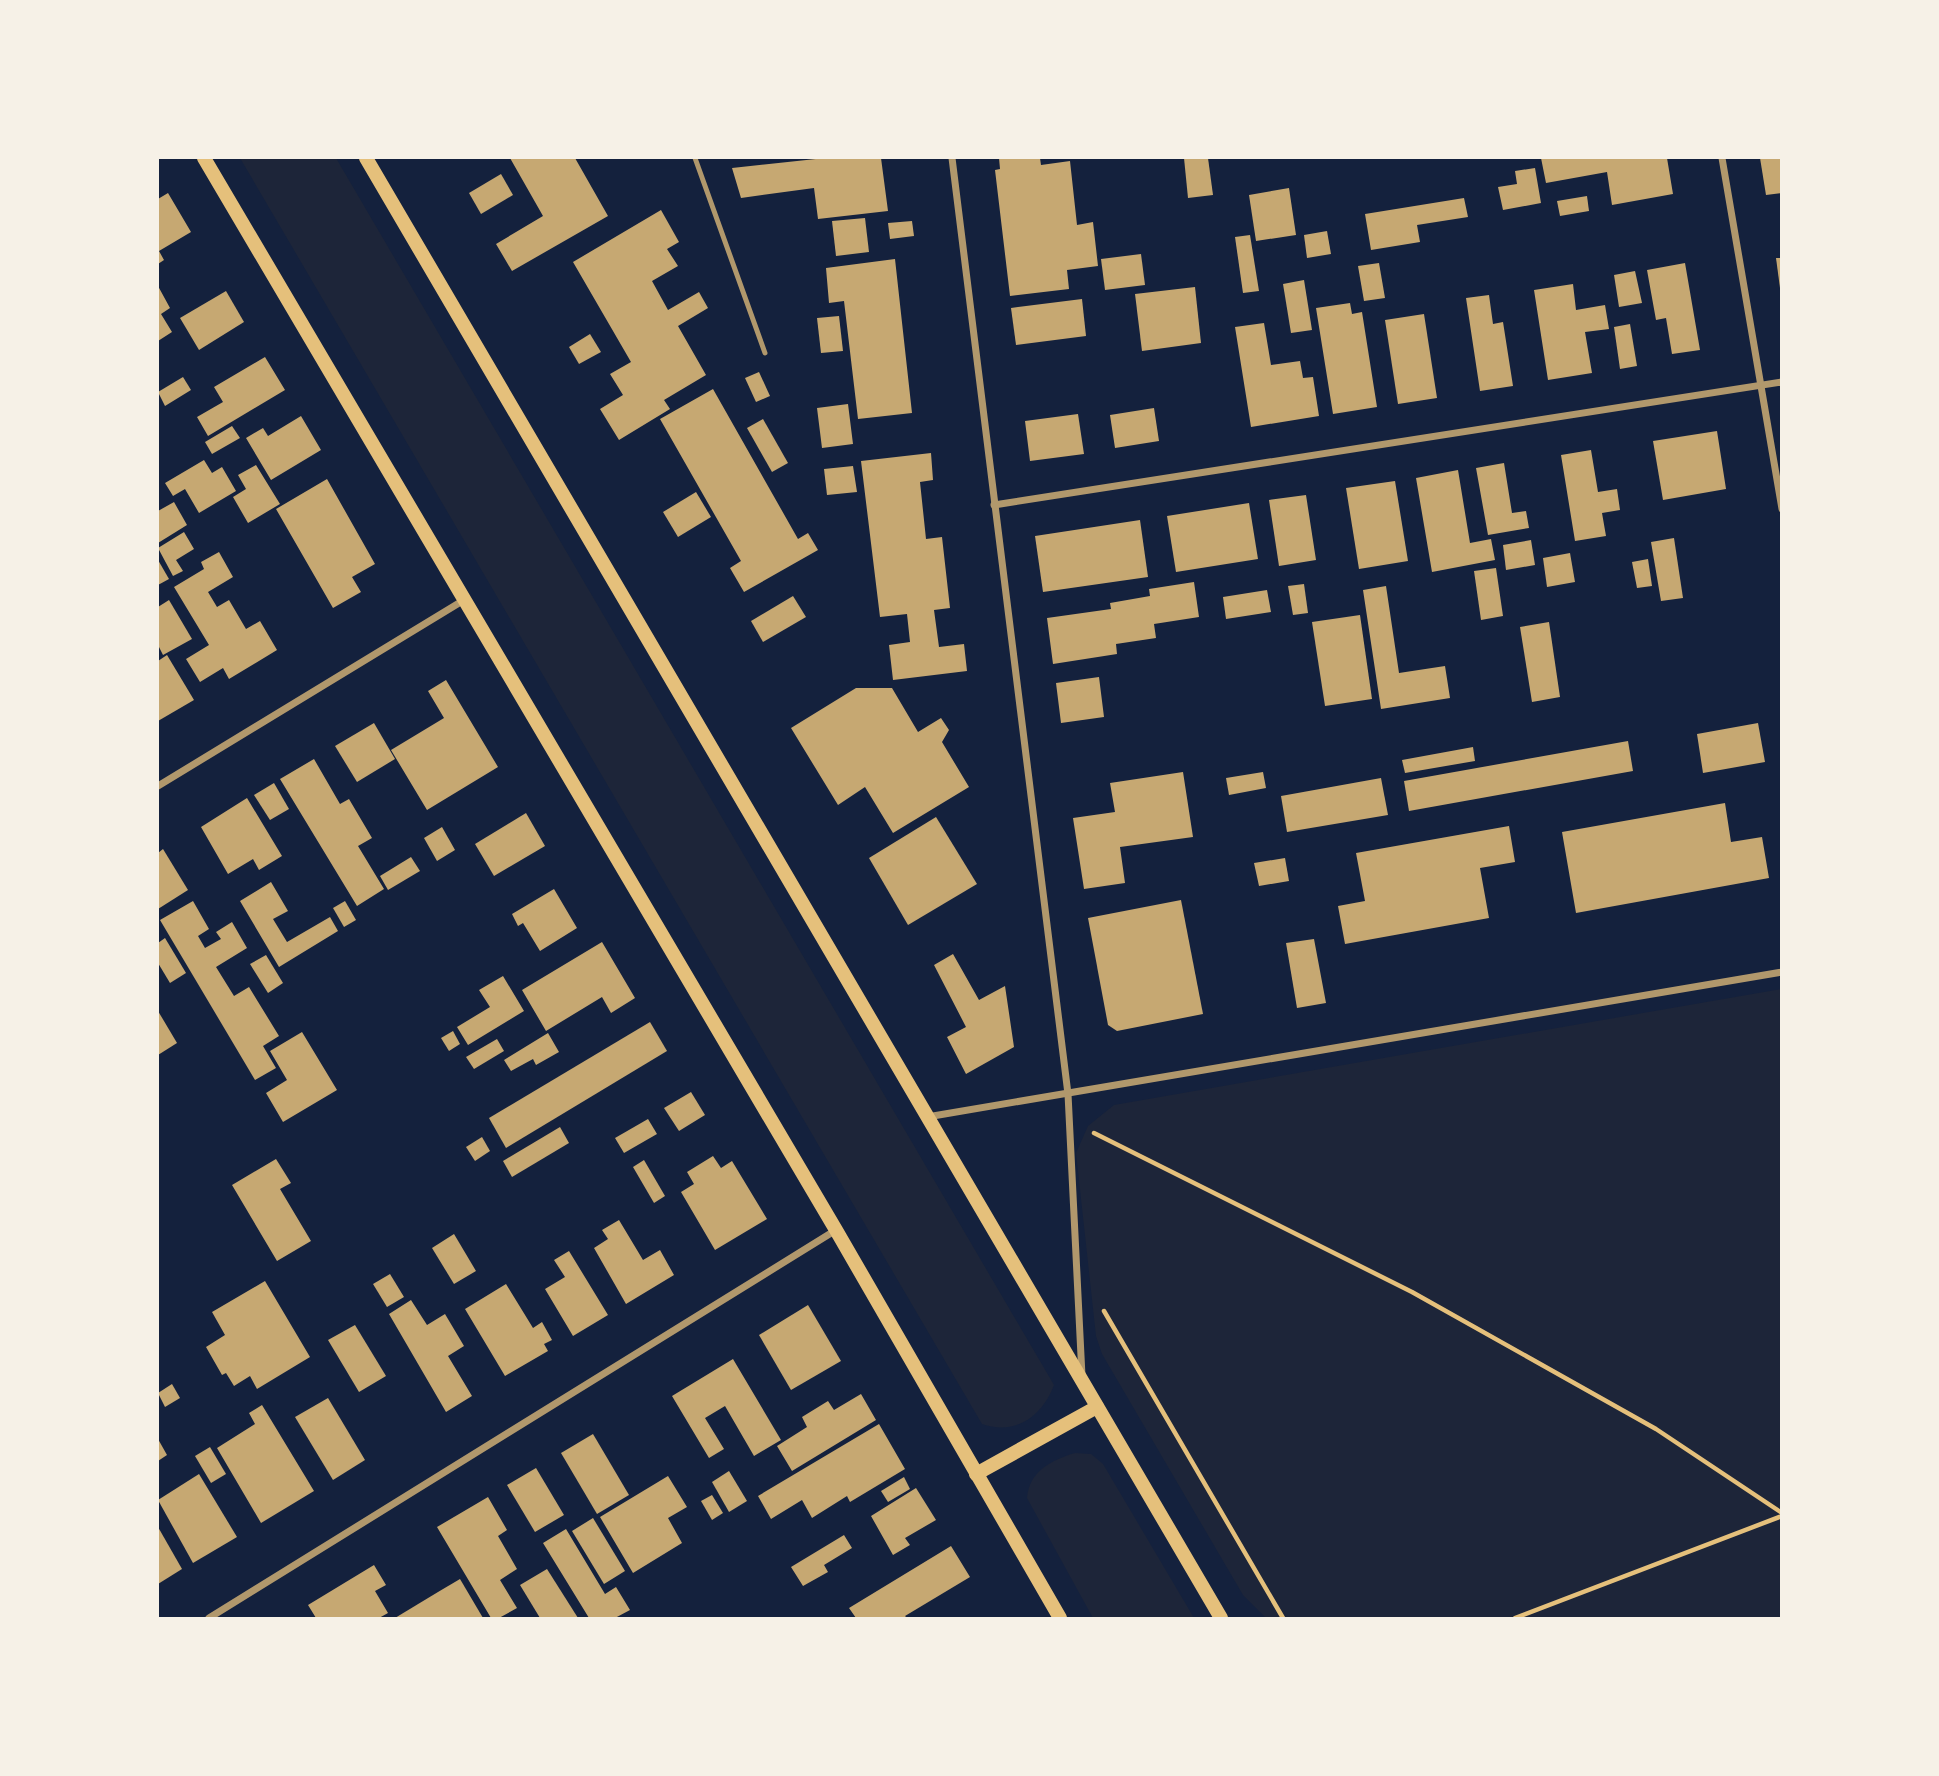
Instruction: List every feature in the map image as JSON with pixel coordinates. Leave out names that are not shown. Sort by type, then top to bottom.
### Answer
[{"type":"main road","points":[[204,158],[836,1230],[1059,1619]]},
{"type":"main road","points":[[366,158],[1221,1619]]},
{"type":"main road","points":[[976,1474],[1097,1407]]},
{"type":"street","points":[[952,158],[1068,1094],[1083,1383]]},
{"type":"street","points":[[1721,158],[1782,509]]},
{"type":"street","points":[[994,505],[1782,382]]},
{"type":"street","points":[[158,786],[465,600]]},
{"type":"street","points":[[928,1117],[1782,972]]},
{"type":"street","points":[[209,1619],[836,1230]]},
{"type":"lane","points":[[695,158],[765,353]]},
{"type":"path","points":[[1069,1121],[1412,1292],[1656,1429],[1782,1514]]},
{"type":"path","points":[[1099,1302],[1283,1619]]},
{"type":"path","points":[[1515,1619],[1782,1514]]},
{"type":"shaded area","points":[[240,158],[336,158],[1054,1385],[1043,1405],[1027,1420],[1006,1427],[982,1424]]},
{"type":"shaded area","points":[[1781,989],[1781,1618],[1266,1618],[1243,1595],[1102,1354],[1096,1336],[1076,1153],[1088,1126],[1114,1105]]},
{"type":"shaded area","points":[[1075,1453],[1091,1454],[1103,1464],[1194,1618],[1093,1618],[1027,1498],[1032,1481],[1043,1468]]},
{"type":"building","points":[[510,158],[575,158],[608,216],[512,271],[496,244],[543,216]]},
{"type":"building","points":[[825,158],[881,158],[888,211],[818,219],[814,188],[741,198],[732,168]]},
{"type":"building","points":[[999,158],[1040,158],[1041,165],[1070,161],[1077,225],[1093,222],[1098,266],[1067,270],[1069,289],[1010,296],[995,170],[1000,169]]},
{"type":"building","points":[[1184,158],[1208,158],[1213,195],[1188,198]]},
{"type":"building","points":[[1541,158],[1667,158],[1673,194],[1612,205],[1607,172],[1546,183]]},
{"type":"building","points":[[1760,158],[1782,158],[1782,193],[1766,195]]},
{"type":"building","points":[[1535,168],[1541,203],[1503,210],[1498,187],[1517,184],[1515,171]]},
{"type":"building","points":[[501,174],[513,195],[481,214],[469,193]]},
{"type":"building","points":[[1289,188],[1296,235],[1256,241],[1249,195]]},
{"type":"building","points":[[168,193],[191,232],[159,251],[164,260],[158,264],[158,199]]},
{"type":"building","points":[[1587,196],[1589,211],[1560,216],[1557,201]]},
{"type":"building","points":[[1464,198],[1468,217],[1417,225],[1420,242],[1371,250],[1365,214]]},
{"type":"building","points":[[661,210],[679,242],[667,249],[678,266],[652,281],[668,310],[699,292],[708,308],[678,326],[706,375],[664,400],[670,409],[619,440],[600,409],[623,395],[610,374],[631,362],[573,262]]},
{"type":"building","points":[[865,218],[869,252],[836,256],[832,221]]},
{"type":"building","points":[[912,221],[914,236],[890,239],[888,223]]},
{"type":"building","points":[[1327,231],[1331,254],[1307,258],[1304,235]]},
{"type":"building","points":[[1250,235],[1259,291],[1243,293],[1235,237]]},
{"type":"building","points":[[1141,254],[1145,285],[1105,290],[1101,259]]},
{"type":"building","points":[[1776,258],[1782,258],[1780,288]]},
{"type":"building","points":[[895,259],[912,413],[858,419],[844,301],[829,303],[826,268]]},
{"type":"building","points":[[1379,263],[1385,298],[1364,301],[1358,266]]},
{"type":"building","points":[[1685,263],[1700,350],[1672,354],[1666,318],[1656,320],[1647,270]]},
{"type":"building","points":[[1635,271],[1642,303],[1619,307],[1614,275]]},
{"type":"building","points":[[1304,280],[1312,330],[1291,333],[1283,284]]},
{"type":"building","points":[[1573,284],[1576,310],[1605,305],[1609,329],[1585,332],[1592,373],[1548,380],[1534,290]]},
{"type":"building","points":[[158,286],[170,308],[161,314],[172,332],[158,341]]},
{"type":"building","points":[[1195,287],[1201,343],[1142,351],[1135,294]]},
{"type":"building","points":[[226,291],[244,322],[199,350],[180,318]]},
{"type":"building","points":[[1489,295],[1493,324],[1503,322],[1513,386],[1480,391],[1466,298]]},
{"type":"building","points":[[1082,299],[1086,336],[1016,345],[1011,308]]},
{"type":"building","points":[[1350,303],[1352,314],[1362,312],[1377,407],[1333,414],[1316,308]]},
{"type":"building","points":[[1424,314],[1437,398],[1398,404],[1385,320]]},
{"type":"building","points":[[839,316],[843,351],[821,353],[817,318]]},
{"type":"building","points":[[1264,323],[1271,365],[1300,361],[1303,378],[1313,377],[1319,416],[1251,427],[1235,327]]},
{"type":"building","points":[[1630,324],[1637,366],[1620,369],[1614,327]]},
{"type":"building","points":[[590,334],[601,352],[579,364],[569,347]]},
{"type":"building","points":[[265,357],[285,390],[208,436],[197,417],[223,402],[214,387]]},
{"type":"building","points":[[759,372],[770,396],[756,402],[745,378]]},
{"type":"building","points":[[183,377],[191,390],[165,406],[158,392]]},
{"type":"building","points":[[713,389],[798,539],[808,533],[818,550],[744,592],[730,568],[741,561],[660,419]]},
{"type":"building","points":[[848,404],[853,444],[822,448],[817,408]]},
{"type":"building","points":[[1154,408],[1159,441],[1115,448],[1110,415]]},
{"type":"building","points":[[1078,414],[1084,454],[1030,461],[1025,421]]},
{"type":"building","points":[[301,416],[321,450],[271,480],[246,438],[263,428],[268,436]]},
{"type":"building","points":[[763,419],[788,463],[772,472],[747,428]]},
{"type":"building","points":[[232,426],[240,438],[212,454],[205,442]]},
{"type":"building","points":[[1717,431],[1726,489],[1663,500],[1653,441]]},
{"type":"building","points":[[1591,450],[1598,492],[1617,489],[1620,510],[1602,513],[1606,536],[1575,541],[1561,455]]},
{"type":"building","points":[[931,453],[933,480],[920,482],[926,539],[942,537],[950,608],[934,610],[939,647],[964,644],[967,671],[893,680],[889,645],[910,642],[907,614],[880,617],[861,461]]},
{"type":"building","points":[[204,460],[212,473],[222,467],[236,491],[199,513],[185,489],[173,496],[165,483]]},
{"type":"building","points":[[1504,463],[1512,513],[1526,511],[1529,528],[1488,535],[1476,468]]},
{"type":"building","points":[[256,465],[280,504],[248,523],[233,497],[246,489],[238,475]]},
{"type":"building","points":[[853,466],[857,492],[827,495],[824,469]]},
{"type":"building","points":[[1458,470],[1470,543],[1491,539],[1495,560],[1432,572],[1416,478]]},
{"type":"building","points":[[327,479],[375,564],[352,577],[361,592],[333,608],[276,509]]},
{"type":"building","points":[[1395,481],[1408,561],[1359,569],[1346,488]]},
{"type":"building","points":[[696,492],[711,517],[678,537],[663,512]]},
{"type":"building","points":[[1306,495],[1316,560],[1279,566],[1269,500]]},
{"type":"building","points":[[174,502],[187,525],[158,543],[158,511]]},
{"type":"building","points":[[1249,503],[1258,559],[1176,572],[1167,516]]},
{"type":"building","points":[[1140,520],[1148,577],[1043,592],[1035,536]]},
{"type":"building","points":[[184,532],[194,549],[176,560],[183,571],[173,576],[158,548]]},
{"type":"building","points":[[1674,538],[1683,598],[1661,601],[1651,542]]},
{"type":"building","points":[[1531,540],[1535,565],[1506,570],[1503,545]]},
{"type":"building","points":[[219,552],[233,577],[208,592],[217,607],[229,600],[246,629],[260,621],[277,650],[229,679],[223,668],[200,682],[186,659],[209,645],[174,587],[204,569],[201,562]]},
{"type":"building","points":[[1570,553],[1575,582],[1547,587],[1543,558]]},
{"type":"building","points":[[1648,559],[1652,586],[1637,588],[1632,562]]},
{"type":"building","points":[[158,560],[169,579],[158,585]]},
{"type":"building","points":[[1496,568],[1503,616],[1481,620],[1474,571]]},
{"type":"building","points":[[1194,582],[1199,617],[1154,624],[1156,638],[1116,644],[1117,654],[1053,664],[1047,618],[1111,609],[1110,603],[1150,596],[1149,589]]},
{"type":"building","points":[[1304,584],[1308,613],[1293,615],[1288,586]]},
{"type":"building","points":[[1386,586],[1399,673],[1445,666],[1450,698],[1381,709],[1363,590]]},
{"type":"building","points":[[1267,590],[1271,612],[1226,619],[1223,597]]},
{"type":"building","points":[[793,596],[806,617],[763,642],[751,621]]},
{"type":"building","points":[[169,600],[192,639],[163,655],[158,645],[158,607]]},
{"type":"building","points":[[1360,615],[1372,699],[1325,706],[1312,622]]},
{"type":"building","points":[[1549,622],[1560,697],[1532,702],[1520,627]]},
{"type":"building","points":[[167,655],[194,700],[158,721],[158,661]]},
{"type":"building","points":[[1099,677],[1104,717],[1061,723],[1056,683]]},
{"type":"building","points":[[446,680],[498,767],[427,810],[391,750],[444,718],[428,691]]},
{"type":"building","points":[[856,688],[892,688],[918,732],[941,718],[949,730],[942,742],[969,787],[893,833],[865,787],[838,805],[791,728]]},
{"type":"building","points":[[374,723],[395,759],[357,782],[335,746]]},
{"type":"building","points":[[1758,723],[1765,762],[1703,773],[1697,734]]},
{"type":"building","points":[[1628,741],[1633,771],[1409,811],[1404,781]]},
{"type":"building","points":[[1473,747],[1475,761],[1405,773],[1402,760]]},
{"type":"building","points":[[314,759],[340,804],[349,799],[372,838],[358,846],[384,889],[357,906],[280,779]]},
{"type":"building","points":[[1183,772],[1193,837],[1120,847],[1125,883],[1084,889],[1073,818],[1115,812],[1110,783]]},
{"type":"building","points":[[1263,772],[1266,788],[1229,795],[1226,778]]},
{"type":"building","points":[[1381,778],[1388,815],[1287,832],[1281,796]]},
{"type":"building","points":[[274,783],[289,809],[270,820],[254,795]]},
{"type":"building","points":[[247,798],[282,856],[259,870],[253,859],[228,874],[201,827]]},
{"type":"building","points":[[1725,803],[1731,842],[1762,837],[1769,878],[1576,913],[1562,832]]},
{"type":"building","points":[[526,813],[545,846],[494,876],[475,844]]},
{"type":"building","points":[[936,817],[977,884],[908,925],[869,858]]},
{"type":"building","points":[[1509,826],[1515,862],[1480,868],[1489,918],[1345,944],[1338,906],[1365,901],[1356,853]]},
{"type":"building","points":[[442,827],[455,850],[437,861],[424,838]]},
{"type":"building","points":[[163,849],[188,890],[158,909],[158,853]]},
{"type":"building","points":[[411,857],[420,871],[388,890],[380,876]]},
{"type":"building","points":[[1285,858],[1289,881],[1259,886],[1254,863]]},
{"type":"building","points":[[271,882],[288,911],[273,919],[287,942],[330,917],[338,931],[279,967],[240,901]]},
{"type":"building","points":[[554,889],[577,928],[540,951],[523,923],[518,926],[512,914]]},
{"type":"building","points":[[1181,900],[1203,1014],[1117,1031],[1108,1025],[1088,918]]},
{"type":"building","points":[[193,901],[209,929],[198,936],[205,948],[221,939],[216,932],[232,922],[247,948],[216,967],[234,996],[249,987],[279,1036],[263,1046],[276,1068],[255,1080],[160,920]]},
{"type":"building","points":[[345,901],[356,920],[344,927],[333,908]]},
{"type":"building","points":[[165,938],[186,973],[170,983],[158,963],[158,943]]},
{"type":"building","points":[[1314,939],[1326,1003],[1297,1008],[1286,943]]},
{"type":"building","points":[[602,942],[635,998],[611,1013],[602,997],[546,1031],[522,990]]},
{"type":"building","points":[[953,954],[979,1000],[1005,986],[1014,1047],[966,1074],[947,1037],[966,1027],[934,965]]},
{"type":"building","points":[[266,955],[283,983],[268,993],[250,964]]},
{"type":"building","points":[[503,976],[524,1011],[468,1045],[457,1027],[490,1007],[479,990]]},
{"type":"building","points":[[158,1011],[177,1043],[158,1055]]},
{"type":"building","points":[[650,1022],[667,1051],[506,1148],[489,1118]]},
{"type":"building","points":[[453,1031],[460,1044],[449,1051],[441,1038]]},
{"type":"building","points":[[302,1032],[337,1090],[283,1122],[266,1093],[287,1080],[270,1051]]},
{"type":"building","points":[[548,1033],[559,1052],[536,1065],[533,1059],[511,1071],[504,1060]]},
{"type":"building","points":[[497,1039],[504,1051],[474,1069],[466,1057]]},
{"type":"building","points":[[691,1092],[705,1115],[679,1131],[664,1108]]},
{"type":"building","points":[[648,1119],[657,1134],[624,1153],[615,1138]]},
{"type":"building","points":[[560,1127],[569,1143],[512,1177],[503,1161]]},
{"type":"building","points":[[482,1137],[490,1151],[475,1161],[466,1147]]},
{"type":"building","points":[[713,1156],[721,1168],[732,1161],[767,1219],[715,1250],[681,1192],[694,1184],[687,1172]]},
{"type":"building","points":[[276,1159],[291,1183],[280,1189],[311,1241],[277,1261],[232,1185]]},
{"type":"building","points":[[644,1160],[665,1196],[654,1203],[633,1167]]},
{"type":"building","points":[[619,1220],[643,1260],[660,1250],[674,1275],[626,1304],[594,1248],[608,1239],[602,1230]]},
{"type":"building","points":[[454,1234],[476,1271],[454,1284],[432,1248]]},
{"type":"building","points":[[569,1251],[608,1315],[573,1336],[545,1289],[565,1277],[554,1260]]},
{"type":"building","points":[[390,1274],[404,1297],[387,1307],[373,1284]]},
{"type":"building","points":[[265,1281],[310,1357],[257,1389],[250,1376],[234,1386],[226,1373],[222,1375],[206,1347],[225,1335],[212,1312]]},
{"type":"building","points":[[506,1284],[533,1328],[542,1322],[552,1340],[544,1344],[548,1351],[505,1376],[465,1309]]},
{"type":"building","points":[[411,1300],[427,1325],[445,1314],[464,1346],[448,1356],[472,1396],[446,1412],[389,1314]]},
{"type":"building","points":[[808,1305],[841,1361],[791,1390],[759,1335]]},
{"type":"building","points":[[355,1325],[386,1376],[359,1392],[328,1340]]},
{"type":"building","points":[[733,1359],[781,1440],[754,1456],[725,1406],[705,1418],[724,1449],[709,1458],[672,1396]]},
{"type":"building","points":[[172,1384],[180,1398],[165,1407],[158,1393]]},
{"type":"building","points":[[861,1394],[876,1420],[792,1471],[777,1446],[807,1427],[802,1417],[828,1401],[834,1410]]},
{"type":"building","points":[[328,1398],[365,1460],[333,1480],[295,1417]]},
{"type":"building","points":[[262,1405],[314,1491],[261,1523],[217,1448],[255,1424],[249,1413]]},
{"type":"building","points":[[879,1424],[905,1469],[850,1502],[847,1496],[812,1518],[802,1500],[771,1519],[758,1496]]},
{"type":"building","points":[[593,1434],[629,1495],[597,1514],[561,1453]]},
{"type":"building","points":[[158,1439],[167,1455],[158,1461]]},
{"type":"building","points":[[210,1447],[226,1474],[211,1483],[195,1456]]},
{"type":"building","points":[[536,1468],[564,1515],[535,1532],[507,1485]]},
{"type":"building","points":[[729,1471],[747,1501],[729,1512],[712,1482]]},
{"type":"building","points":[[199,1474],[237,1537],[193,1563],[158,1500]]},
{"type":"building","points":[[668,1476],[687,1507],[668,1518],[682,1543],[633,1573],[600,1517]]},
{"type":"building","points":[[904,1477],[910,1489],[888,1502],[881,1491]]},
{"type":"building","points":[[916,1488],[936,1520],[905,1538],[910,1545],[893,1555],[871,1516]]},
{"type":"building","points":[[712,1495],[723,1513],[712,1520],[701,1501]]},
{"type":"building","points":[[488,1497],[507,1530],[498,1536],[517,1569],[500,1580],[517,1608],[499,1618],[491,1618],[437,1527]]},
{"type":"building","points":[[593,1518],[625,1571],[604,1584],[572,1531]]},
{"type":"building","points":[[158,1527],[182,1569],[158,1584]]},
{"type":"building","points":[[566,1529],[605,1594],[616,1587],[630,1610],[615,1618],[589,1618],[543,1543]]},
{"type":"building","points":[[844,1535],[852,1548],[824,1565],[828,1572],[803,1586],[791,1567]]},
{"type":"building","points":[[951,1546],[970,1577],[905,1616],[907,1618],[856,1618],[849,1608]]},
{"type":"building","points":[[374,1565],[386,1585],[375,1591],[388,1613],[379,1618],[316,1618],[308,1605]]},
{"type":"building","points":[[547,1569],[578,1618],[540,1618],[520,1585]]},
{"type":"building","points":[[460,1579],[483,1618],[395,1618],[438,1592]]}]
